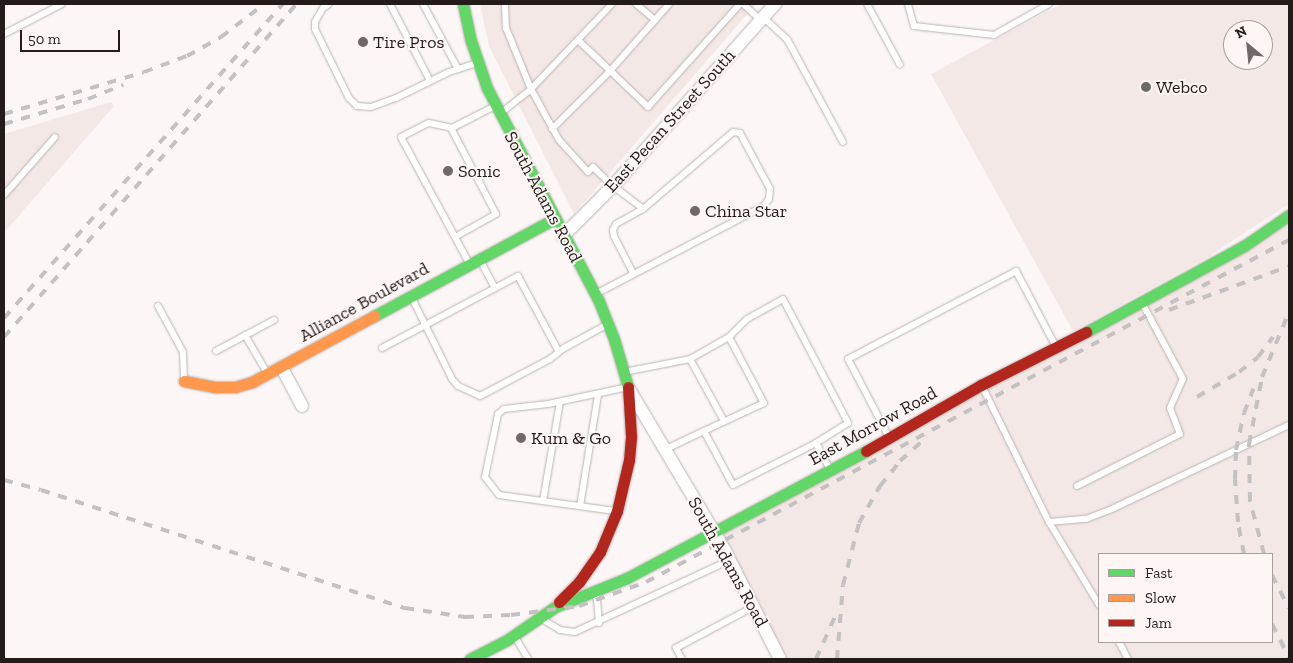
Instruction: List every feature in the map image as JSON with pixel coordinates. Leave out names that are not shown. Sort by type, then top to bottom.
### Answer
[{"type":"street","name":"South Adams Road","points":[[463,4],[471,41],[497,110],[609,323],[628,387],[630,412],[629,460],[625,484],[600,552],[579,582],[555,607]]},
{"type":"street","name":"East Pecan Street South","points":[[564,236],[613,186],[775,4]]},
{"type":"street","name":"East Morrow Road","points":[[470,659],[514,635],[555,607],[626,578],[890,438],[1055,345],[1141,302],[1244,246],[1289,215]]},
{"type":"street","name":"Alliance Boulevard","points":[[184,381],[216,387],[236,387],[252,382],[282,368],[554,219]]},
{"type":"street","points":[[282,368],[302,406]]},
{"type":"street","name":"South Adams Road","points":[[628,387],[730,560],[780,659]]},
{"type":"lane","points":[[4,34],[62,4]]},
{"type":"lane","points":[[328,4],[314,22],[315,30],[349,98],[357,106],[371,107],[396,98],[458,68],[478,62]]},
{"type":"lane","points":[[390,4],[430,81]]},
{"type":"lane","points":[[423,4],[458,68]]},
{"type":"lane","points":[[506,4],[506,28],[530,89],[558,140],[588,172],[593,167],[613,186],[643,208]]},
{"type":"lane","points":[[495,288],[456,237],[401,137],[429,123],[451,128],[497,110],[530,89],[612,4]]},
{"type":"lane","points":[[636,4],[655,20]]},
{"type":"lane","points":[[552,129],[610,71],[669,4]]},
{"type":"lane","points":[[578,40],[648,107],[741,4],[788,39],[843,142]]},
{"type":"lane","points":[[867,4],[900,65]]},
{"type":"lane","points":[[908,4],[914,26],[994,35],[1049,4]]},
{"type":"lane","points":[[451,128],[496,214],[456,237]]},
{"type":"lane","points":[[595,295],[764,206],[769,199],[770,189],[740,133],[733,132],[643,208],[616,224],[613,230],[614,236],[634,273]]},
{"type":"lane","points":[[4,195],[55,137]]},
{"type":"lane","points":[[890,438],[848,359],[1016,271],[1055,345]]},
{"type":"lane","points":[[382,348],[518,276],[559,352]]},
{"type":"lane","points":[[411,297],[458,386],[480,396],[550,359],[609,323]]},
{"type":"lane","points":[[624,372],[690,359],[729,337],[747,319],[783,299],[848,423],[816,443],[733,485],[704,431]]},
{"type":"lane","points":[[1077,486],[1180,434],[1170,408],[1183,379],[1141,302]]},
{"type":"lane","points":[[158,306],[183,352],[184,381]]},
{"type":"lane","points":[[216,351],[274,320]]},
{"type":"lane","points":[[245,335],[268,374]]},
{"type":"lane","points":[[666,449],[764,403],[729,337]]},
{"type":"lane","points":[[690,359],[724,421]]},
{"type":"lane","points":[[981,385],[1050,522],[1098,603]]},
{"type":"lane","points":[[616,511],[499,495],[485,477],[498,414],[504,409],[560,402],[628,387]]},
{"type":"lane","points":[[580,506],[598,395]]},
{"type":"lane","points":[[543,501],[560,402]]},
{"type":"lane","points":[[1050,522],[1086,519],[1114,508],[1289,425]]},
{"type":"lane","points":[[816,443],[831,470]]},
{"type":"lane","points":[[541,618],[560,630],[575,632],[599,623],[730,560]]},
{"type":"lane","points":[[594,591],[598,600],[599,623]]},
{"type":"lane","points":[[682,659],[676,648],[754,607]]},
{"type":"lane","points":[[514,635],[528,659]]},
{"type":"lane","points":[[1120,643],[1128,659]]},
{"type":"shaded area","points":[[480,4],[756,4],[574,214],[489,46]]},
{"type":"shaded area","points":[[1061,4],[1289,4],[1289,204],[1208,257],[1073,331],[931,74]]},
{"type":"shaded area","points":[[111,102],[114,106],[4,233],[4,134]]},
{"type":"shaded area","points":[[1289,223],[1289,659],[786,659],[720,533]]},
{"type":"railway","points":[[4,318],[283,4]]},
{"type":"railway","points":[[4,337],[297,4]]},
{"type":"railway","points":[[4,114],[144,72],[187,56],[221,37],[259,8]]},
{"type":"railway","points":[[4,124],[88,99],[123,85]]},
{"type":"railway","points":[[4,480],[41,490],[405,608],[465,617],[511,615],[579,606],[646,582],[1289,240]]},
{"type":"railway","points":[[1169,310],[1289,266]]},
{"type":"railway","points":[[1264,553],[1250,501],[1249,444],[1262,377],[1289,312]]},
{"type":"railway","points":[[1197,397],[1239,372],[1258,357],[1273,337]]},
{"type":"railway","points":[[1244,553],[1238,522],[1235,479],[1236,450],[1244,413],[1253,389]]},
{"type":"railway","points":[[837,659],[843,585],[859,523],[880,486],[900,461],[927,437]]},
{"type":"railway","points":[[1273,577],[1289,608]]},
{"type":"railway","points":[[816,659],[837,612]]},
{"type":"railway","points":[[1273,626],[1289,657]]},
{"type":"traffic: fast","points":[[463,4],[471,41],[487,88],[598,299],[614,339],[628,387]]},
{"type":"traffic: fast","points":[[1086,332],[1244,246],[1289,215]]},
{"type":"traffic: fast","points":[[374,316],[554,219]]},
{"type":"traffic: fast","points":[[470,659],[507,640],[555,607],[627,578],[866,451]]},
{"type":"traffic: slow","points":[[184,381],[216,387],[235,387],[252,382],[374,316]]},
{"type":"traffic: jam","points":[[866,451],[981,385],[1086,332]]},
{"type":"traffic: jam","points":[[559,602],[579,582],[600,552],[617,511],[629,460],[631,436],[628,387]]},
{"type":"place","name":"Tire Pros","points":[[363,42]]},
{"type":"place","name":"Webco","points":[[1146,87]]},
{"type":"place","name":"Sonic","points":[[448,171]]},
{"type":"place","name":"China Star","points":[[695,211]]},
{"type":"place","name":"Kum & Go","points":[[521,438]]}]
